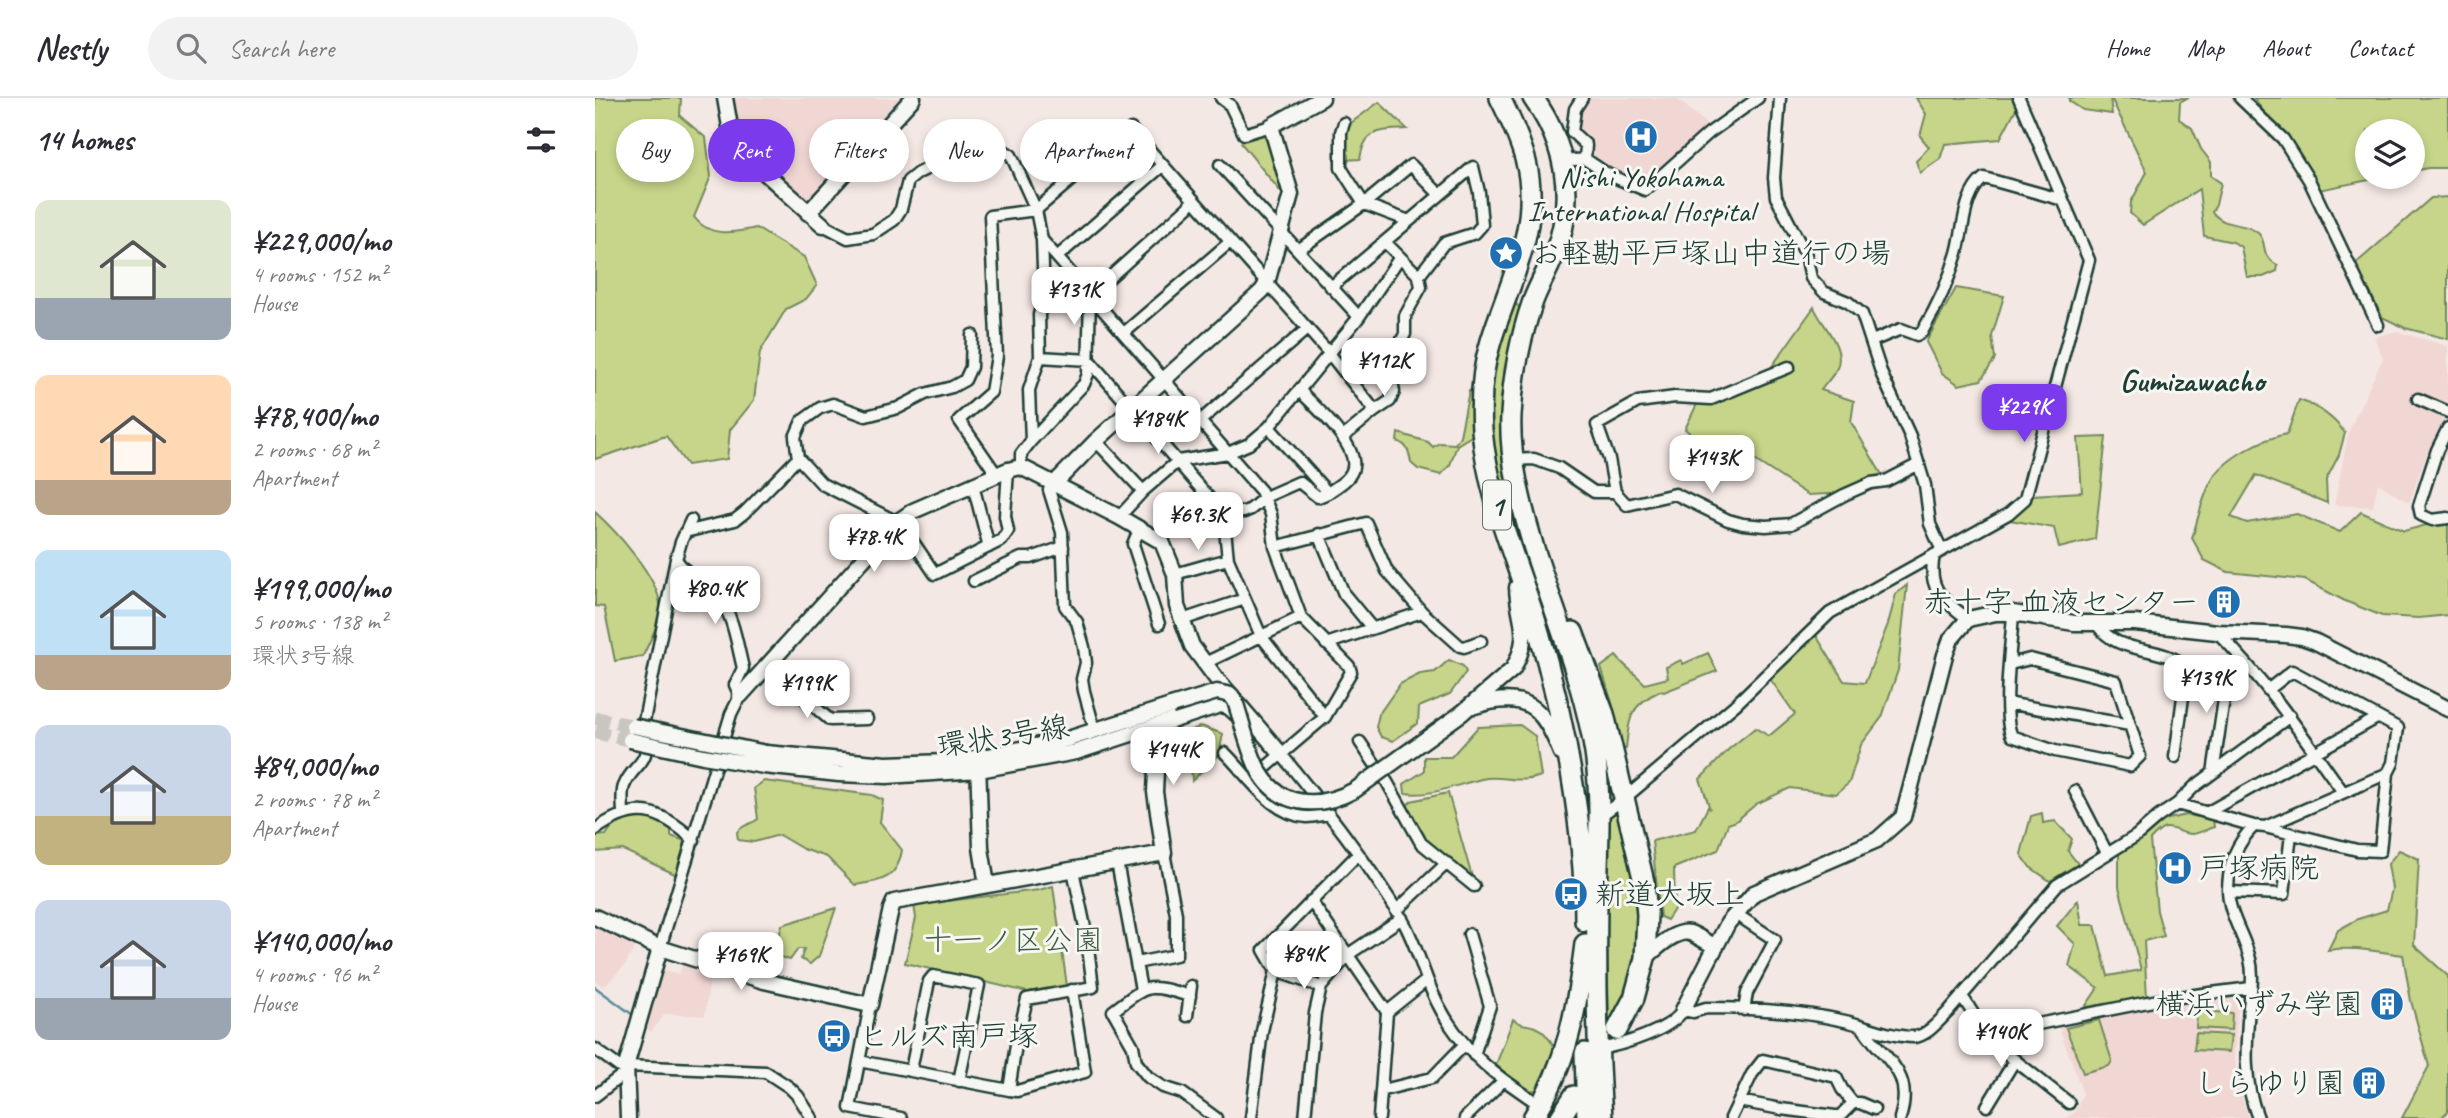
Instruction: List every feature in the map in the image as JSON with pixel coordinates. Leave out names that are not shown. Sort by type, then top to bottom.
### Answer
[{"type":"highway","name":"1","points":[[1500,98],[1526,162],[1529,190],[1528,225],[1523,252],[1510,292],[1490,341],[1483,374],[1482,430],[1497,506],[1545,652],[1570,774],[1581,854],[1585,915],[1587,1118]]},
{"type":"highway","name":"1","points":[[1533,98],[1553,129],[1564,161],[1566,206],[1560,239],[1534,300],[1522,338],[1511,418],[1513,460],[1523,512],[1590,729],[1597,769],[1597,1049],[1602,1118]]},
{"type":"highway","points":[[1510,292],[1534,300]]},
{"type":"highway","name":"1","points":[[1534,548],[1592,679],[1604,714],[1644,882],[1647,915],[1645,958],[1634,998],[1616,1030]]},
{"type":"highway","name":"1","points":[[1537,1112],[1567,1047],[1575,1014],[1585,944]]},
{"type":"highway","points":[[1560,1118],[1574,1096]]},
{"type":"street","points":[[725,98],[733,144],[808,213],[823,225],[848,238],[873,234],[894,220],[901,209],[908,181],[918,173],[980,143],[995,145],[1011,155],[1036,211],[1042,240],[1044,296],[1039,315],[1040,357],[1029,390],[1031,441]]},
{"type":"street","points":[[808,213],[913,98]]},
{"type":"street","points":[[1221,98],[1230,106],[1244,134],[1271,126],[1322,98]]},
{"type":"street","points":[[1582,98],[1575,109],[1572,132],[1586,145],[1585,159]]},
{"type":"street","points":[[1564,161],[1585,159],[1609,175],[1644,190],[1756,98]]},
{"type":"street","points":[[1780,98],[1774,182],[1776,197],[1806,255],[1811,278],[1824,292],[1848,302],[1862,314],[1882,374],[1910,436],[1926,485],[1930,524],[1938,553],[1930,574],[1941,596],[1968,619]]},
{"type":"street","points":[[1599,817],[1736,704],[1830,613],[2008,514],[2025,499],[2089,260],[2019,98]]},
{"type":"street","points":[[2240,98],[2283,139],[2309,180],[2378,325]]},
{"type":"street","points":[[1344,123],[1341,132],[1341,167],[1364,204],[1409,221]]},
{"type":"street","points":[[1095,731],[1082,679],[1086,663],[1084,647],[1077,622],[1069,614],[1063,593],[1062,532],[1049,490],[1096,441],[1262,291],[1267,283],[1291,194],[1271,126]]},
{"type":"street","points":[[1375,411],[1329,353],[1131,129],[1036,211],[990,216],[997,356],[991,392],[959,419],[1008,470],[1053,484],[1162,542],[1175,574],[1177,606],[1192,646],[1358,853],[1399,915],[1416,947],[1427,980],[1445,1018],[1482,1064],[1504,1080],[1537,1112]]},
{"type":"street","points":[[1220,165],[1359,317]]},
{"type":"street","points":[[1298,250],[1364,204],[1411,165],[1440,195]]},
{"type":"street","points":[[1057,257],[1162,166]]},
{"type":"street","points":[[1331,287],[1473,167],[1482,225],[1475,233],[1444,243],[1419,276]]},
{"type":"street","points":[[1871,341],[1901,329],[1917,334],[1922,332],[1941,300],[1958,252],[1970,201],[1976,184],[1984,178],[2063,200]]},
{"type":"street","points":[[628,1118],[626,1069],[731,714],[740,696],[898,522],[913,511],[1008,470],[1084,384],[1089,360],[1090,295],[1193,201]]},
{"type":"street","points":[[1042,240],[1265,497],[1271,514],[1275,547],[1301,617],[1352,672],[1325,718],[1251,780]]},
{"type":"street","points":[[1124,333],[1230,242]]},
{"type":"street","points":[[1343,437],[1390,401],[1394,392],[1389,364],[1405,334],[1405,316],[1421,287],[1419,276],[1385,242]]},
{"type":"street","points":[[1119,517],[1143,491],[1178,461],[1228,453],[1249,444],[1269,427],[1359,317],[1400,257]]},
{"type":"street","points":[[1200,421],[1307,329]]},
{"type":"street","points":[[972,335],[971,367],[965,380],[952,387],[925,394],[898,408],[866,416],[832,404],[820,408],[802,421],[795,437],[798,458],[823,484],[898,522],[935,573],[1002,540],[1008,531],[1005,516],[1008,470]]},
{"type":"street","points":[[1040,357],[1089,360],[1220,512],[1224,520],[1228,559],[1261,636],[1325,718]]},
{"type":"street","points":[[1789,367],[1711,399],[1675,397],[1638,402],[1597,425],[1609,459],[1615,492],[1627,505],[1675,494],[1728,520],[1743,524],[1791,524],[1844,495],[1871,483],[1886,481],[1919,464]]},
{"type":"street","points":[[1154,536],[1189,517],[1220,512],[1244,512],[1265,497],[1299,482],[1318,497],[1341,484],[1352,472],[1353,460],[1343,437],[1299,390]]},
{"type":"street","points":[[2418,399],[2448,412]]},
{"type":"street","points":[[1269,427],[1328,493]]},
{"type":"street","points":[[2448,428],[2437,450],[2419,506],[2421,515],[2432,520],[2448,518]]},
{"type":"street","points":[[1096,441],[1143,491]]},
{"type":"street","points":[[685,532],[735,520],[798,458]]},
{"type":"street","points":[[1513,460],[1534,459],[1559,468],[1594,492],[1615,492]]},
{"type":"street","points":[[973,485],[989,547]]},
{"type":"street","points":[[623,814],[623,787],[643,761],[647,746],[642,731],[676,559],[691,520]]},
{"type":"street","points":[[1275,547],[1366,523],[1387,571],[1422,612],[1459,646],[1481,641]]},
{"type":"street","points":[[1140,528],[1133,544],[1159,624]]},
{"type":"street","points":[[1319,534],[1344,594],[1372,628]]},
{"type":"street","points":[[974,582],[1021,558],[1031,558],[1063,547]]},
{"type":"street","points":[[676,559],[683,570],[720,599],[727,610],[743,668],[735,685],[740,696]]},
{"type":"street","points":[[1175,574],[1228,559]]},
{"type":"street","points":[[1467,710],[1513,669],[1522,649],[1525,633],[1517,591],[1517,568]]},
{"type":"street","points":[[1182,620],[1245,599]]},
{"type":"street","points":[[1326,644],[1422,612]]},
{"type":"street","points":[[2010,664],[2030,659],[2116,681],[2140,756],[2130,766],[2055,751],[2012,736],[2008,729],[2007,703],[2013,613]]},
{"type":"street","points":[[1597,1049],[1612,1047],[1650,1033],[1680,1016],[1716,947],[1736,914],[1753,894],[1877,840],[1903,817],[1945,655],[1951,639],[1968,619],[1989,614],[2013,613],[2074,623],[2135,623],[2217,632],[2302,637],[2448,709]]},
{"type":"street","points":[[1205,663],[1301,617]]},
{"type":"street","points":[[2096,623],[2103,634],[2125,647],[2147,649],[2177,659],[2187,667],[2175,757]]},
{"type":"street","points":[[2217,632],[2269,689],[2343,792]]},
{"type":"street","points":[[767,666],[830,720],[867,719]]},
{"type":"street","points":[[2177,804],[2357,850],[2380,851],[2388,773],[2393,763],[2398,728],[2292,671],[2269,689]]},
{"type":"street","points":[[2213,773],[2226,686],[2235,675]]},
{"type":"street","name":"環状3号線","points":[[632,733],[703,757],[765,759],[839,774],[887,776],[1076,752],[1153,728],[1172,714],[1217,692],[1224,692],[1231,695],[1235,701],[1257,766],[1265,778],[1283,795],[1307,803],[1324,803],[1355,790],[1467,710]]},
{"type":"street","points":[[1467,710],[1511,698],[1533,706],[1550,725],[1570,774]]},
{"type":"street","points":[[2007,703],[2130,725]]},
{"type":"street","name":"環状3号線","points":[[978,764],[1095,731],[1172,714]]},
{"type":"street","points":[[1683,1010],[1693,1012],[1706,1008],[1810,1015],[1896,1035],[1916,1037],[1934,1027],[2057,885],[2136,836],[2213,773],[2290,716]]},
{"type":"street","points":[[2207,812],[2377,718]]},
{"type":"street","points":[[1136,963],[1176,955],[1176,914],[1155,792],[1157,751],[1153,728]]},
{"type":"street","points":[[1360,742],[1387,782],[1421,843],[1474,886]]},
{"type":"street","points":[[1225,753],[1263,796],[1274,804],[1306,817],[1329,814]]},
{"type":"street","points":[[978,764],[981,848],[987,885]]},
{"type":"street","points":[[2258,1118],[2248,1091],[2246,1064],[2250,960],[2231,914],[2231,861],[2238,844],[2259,826],[2388,773]]},
{"type":"street","points":[[2075,791],[2107,853]]},
{"type":"street","points":[[595,830],[609,820],[635,810],[660,815],[694,840]]},
{"type":"street","points":[[2229,892],[2284,894],[2291,834]]},
{"type":"street","points":[[901,1118],[850,1108],[894,902],[1164,853]]},
{"type":"street","points":[[1321,987],[1276,971],[1264,950],[1358,853]]},
{"type":"street","points":[[1117,863],[1141,990]]},
{"type":"street","points":[[1305,1118],[1315,1013],[1321,987],[1349,954],[1399,915],[1447,863]]},
{"type":"street","points":[[1009,1090],[1027,999],[1093,987],[1086,932],[1073,870]]},
{"type":"street","points":[[1311,901],[1387,1012],[1380,1118]]},
{"type":"street","points":[[1736,914],[1775,940],[1747,993],[1744,1010]]},
{"type":"street","points":[[595,917],[660,948],[764,981],[870,1005]]},
{"type":"street","points":[[1645,958],[1674,936],[1683,933],[1691,933],[1716,947]]},
{"type":"street","points":[[1469,934],[1490,1006],[1474,1055]]},
{"type":"street","points":[[1251,1118],[1262,1031],[1276,971]]},
{"type":"street","points":[[911,1070],[929,981],[933,976],[979,985],[959,1081]]},
{"type":"street","points":[[1387,1012],[1427,980]]},
{"type":"street","points":[[1187,1016],[1190,991],[1156,986],[1141,990],[1113,1011],[1133,1046],[1136,1062],[1148,1077],[1163,1087],[1182,1093],[1216,1118]]},
{"type":"street","points":[[1962,996],[1982,1027],[2028,1026],[2163,999],[2251,988]]},
{"type":"street","points":[[859,1060],[1017,1091],[1085,1072],[1072,990]]},
{"type":"street","points":[[1861,1026],[1897,1068],[1903,1079],[1903,1107],[1899,1118]]},
{"type":"street","points":[[2028,1026],[2025,1035],[2002,1040],[1997,1046],[2069,1102]]},
{"type":"street","points":[[1383,1090],[1432,1077],[1465,1044]]},
{"type":"street","points":[[595,1049],[626,1069],[766,1072],[789,1087],[812,1118]]},
{"type":"street","points":[[1731,1118],[1763,1060],[1836,1077],[1853,1103]]},
{"type":"street","points":[[1987,1106],[2015,1060]]},
{"type":"street","points":[[595,1096],[626,1069]]},
{"type":"street","points":[[1465,1118],[1504,1080]]},
{"type":"street","points":[[1739,1101],[1840,1116],[1853,1103],[1860,1103],[1874,1110]]},
{"type":"shaded area","points":[[729,98],[904,98],[885,119],[809,119],[809,182],[829,182],[810,203],[784,182],[795,182],[795,119],[732,119]]},
{"type":"shaded area","name":"Nishi Yokohama International Hospital","points":[[1587,98],[1676,98],[1711,127],[1645,182],[1608,170],[1590,156],[1589,142],[1578,133],[1576,124],[1579,110]]},
{"type":"shaded area","points":[[2396,331],[2448,346],[2448,455],[2427,453],[2409,503],[2378,483],[2373,507],[2334,505],[2349,430],[2383,358],[2374,337]]},
{"type":"shaded area","points":[[595,925],[636,944],[626,964],[604,987],[595,981]]},
{"type":"shaded area","points":[[682,965],[694,968],[693,973],[710,978],[705,1016],[665,1014],[651,1032],[645,1026],[662,970],[679,974]]},
{"type":"shaded area","points":[[2239,996],[2234,1056],[2249,1118],[2065,1118],[2074,1113],[2083,1094],[2057,1022],[2129,1013],[2184,1001]]},
{"type":"green space","points":[[595,98],[681,98],[680,116],[684,119],[616,119],[616,182],[694,182],[694,128],[706,138],[709,182],[694,217],[700,224],[715,231],[756,228],[804,257],[817,285],[806,299],[786,309],[760,352],[754,400],[730,430],[727,459],[687,465],[666,436],[595,459]]},
{"type":"green space","points":[[1916,98],[2015,98],[2018,105],[2000,139],[1945,144],[1940,159],[1920,173],[1916,161],[1929,147],[1920,136],[1926,114]]},
{"type":"green space","points":[[2069,98],[2110,98],[2112,114],[2083,110],[2069,101]]},
{"type":"green space","points":[[2111,98],[2187,98],[2180,102],[2179,119],[2192,128],[2201,149],[2211,162],[2211,176],[2221,183],[2212,212],[2223,221],[2253,229],[2258,233],[2263,240],[2267,256],[2278,266],[2277,271],[2263,277],[2247,277],[2241,247],[2233,242],[2204,236],[2199,189],[2143,225],[2130,213],[2131,202],[2147,172]]},
{"type":"green space","points":[[2254,98],[2448,98],[2448,168],[2425,169],[2425,119],[2355,119],[2355,183],[2314,191],[2283,139]]},
{"type":"green space","points":[[1379,102],[1407,129],[1375,133],[1366,142],[1360,159],[1344,160],[1344,131],[1347,126]]},
{"type":"green space","points":[[1268,131],[1285,197],[1241,143],[1247,138]]},
{"type":"green space","points":[[2448,197],[2448,339],[2405,328],[2382,317],[2368,288],[2353,266],[2431,198]]},
{"type":"green space","points":[[1956,288],[2004,296],[1992,336],[1995,359],[1981,380],[1959,385],[1942,373],[1926,342]]},
{"type":"green space","points":[[1515,303],[1520,308],[1520,315],[1504,403],[1556,639],[1548,641],[1496,479],[1486,388],[1512,304]]},
{"type":"green space","points":[[1814,307],[1836,344],[1839,360],[1836,371],[1821,390],[1854,401],[1851,422],[1885,480],[1848,493],[1808,495],[1756,461],[1710,450],[1685,429],[1697,404],[1727,388],[1763,379]]},
{"type":"green space","points":[[1472,390],[1473,435],[1457,445],[1450,465],[1441,475],[1418,469],[1411,463],[1406,447],[1397,441],[1398,433],[1428,442],[1433,447],[1439,443],[1455,444],[1460,436],[1469,391]]},
{"type":"green space","points":[[2299,400],[2325,413],[2345,433],[2339,455],[2326,480],[2327,503],[2256,475],[2231,517],[2247,523],[2297,514],[2340,532],[2361,512],[2404,531],[2434,523],[2448,523],[2448,615],[2419,618],[2382,616],[2305,580],[2228,572],[2204,560],[2192,538],[2212,480],[2226,464],[2245,450],[2287,434]]},
{"type":"green space","points":[[2106,437],[2095,539],[2059,548],[2054,528],[2010,520],[2032,495],[2082,492],[2078,438]]},
{"type":"green space","points":[[595,512],[614,530],[644,568],[657,593],[659,617],[643,656],[615,661],[604,607],[595,606]]},
{"type":"green space","points":[[1907,585],[1898,670],[1882,717],[1861,745],[1849,783],[1836,794],[1790,788],[1756,804],[1736,821],[1728,824],[1718,850],[1674,868],[1675,908],[1667,920],[1660,917],[1652,841],[1696,830],[1708,807],[1710,809],[1700,779],[1729,749],[1755,728],[1769,736],[1795,714],[1768,676],[1814,632],[1844,681],[1865,683],[1888,624],[1896,594]]},
{"type":"green space","points":[[1708,653],[1717,671],[1664,692],[1660,691],[1642,702],[1630,721],[1626,749],[1622,750],[1601,667],[1616,656],[1645,684],[1668,678],[1666,667],[1681,660],[1683,664]]},
{"type":"green space","points":[[1449,660],[1463,666],[1466,672],[1450,694],[1419,707],[1418,723],[1393,741],[1381,737],[1376,727],[1379,714],[1400,684],[1420,674],[1435,672]]},
{"type":"green space","points":[[1520,725],[1535,736],[1541,776],[1521,780],[1487,778],[1426,793],[1405,793],[1404,784],[1424,771],[1424,757],[1451,757],[1478,727]]},
{"type":"green space","points":[[1201,726],[1223,734],[1219,754],[1192,781],[1190,731]]},
{"type":"green space","points":[[764,781],[872,795],[883,800],[880,822],[902,850],[896,868],[880,880],[855,885],[827,857],[803,849],[779,835],[754,842],[738,840],[739,829],[758,819],[754,788]]},
{"type":"green space","points":[[1448,793],[1472,877],[1465,877],[1422,840],[1405,808],[1411,801]]},
{"type":"green space","points":[[1618,806],[1639,898],[1635,960],[1631,977],[1619,1009],[1609,1022],[1604,816]]},
{"type":"green space","points":[[2042,813],[2043,823],[2055,821],[2072,839],[2068,851],[2078,864],[2050,881],[2030,867],[2021,854],[2031,816]]},
{"type":"green space","points":[[2186,815],[2213,819],[2214,827],[2191,834],[2166,828],[2150,840],[2157,911],[2164,936],[2144,941],[2147,999],[2085,1007],[2098,988],[2069,966],[2075,944],[2057,926],[2078,900],[2082,925],[2095,925],[2108,976],[2141,970],[2119,887],[2119,846],[2159,821]]},
{"type":"green space","points":[[631,816],[650,818],[671,825],[671,836],[685,841],[677,875],[623,850],[595,852],[595,836],[606,835],[614,824]]},
{"type":"green space","points":[[2399,850],[2419,859],[2414,945],[2448,976],[2448,1111],[2441,1118],[2402,1118],[2429,1066],[2411,1001],[2403,955],[2356,949],[2328,950],[2338,930],[2358,919],[2387,910],[2392,889],[2388,864]]},
{"type":"green space","name":"十一ノ区公園","points":[[1053,886],[1067,986],[1027,992],[905,963],[916,918],[914,905]]},
{"type":"green space","points":[[836,908],[819,956],[810,964],[801,959],[804,949],[798,949],[790,960],[774,955],[782,925]]},
{"type":"green space","points":[[2197,1011],[2232,1013],[2231,1030],[2196,1028]]},
{"type":"green space","points":[[1513,1019],[1538,1028],[1555,1048],[1536,1090],[1528,1091],[1496,1065]]},
{"type":"green space","points":[[2099,1020],[2112,1061],[2109,1066],[2083,1073],[2066,1028]]},
{"type":"green space","points":[[2196,1033],[2231,1035],[2229,1052],[2194,1050]]},
{"type":"waterway","points":[[595,987],[633,1015]]},
{"type":"tunnel","points":[[595,718],[633,726]]},
{"type":"tunnel","points":[[595,732],[630,740]]},
{"type":"place","name":"Nishi Yokohama International Hospital","points":[[1641,137]]},
{"type":"place","name":"お軽勘平戸塚山中道行の場","points":[[1506,253]]},
{"type":"place","name":"赤十字 血液センター","points":[[2224,602]]},
{"type":"place","name":"戸塚病院","points":[[2175,868]]},
{"type":"place","name":"新道大坂上","points":[[1571,894]]},
{"type":"place","name":"横浜いずみ学園","points":[[2387,1004]]},
{"type":"place","name":"ヒルズ南戸塚","points":[[834,1036]]},
{"type":"place","name":"しらゆり園","points":[[2369,1083]]},
{"type":"district","name":"Gumizawacho","points":[[2192,380]]}]
